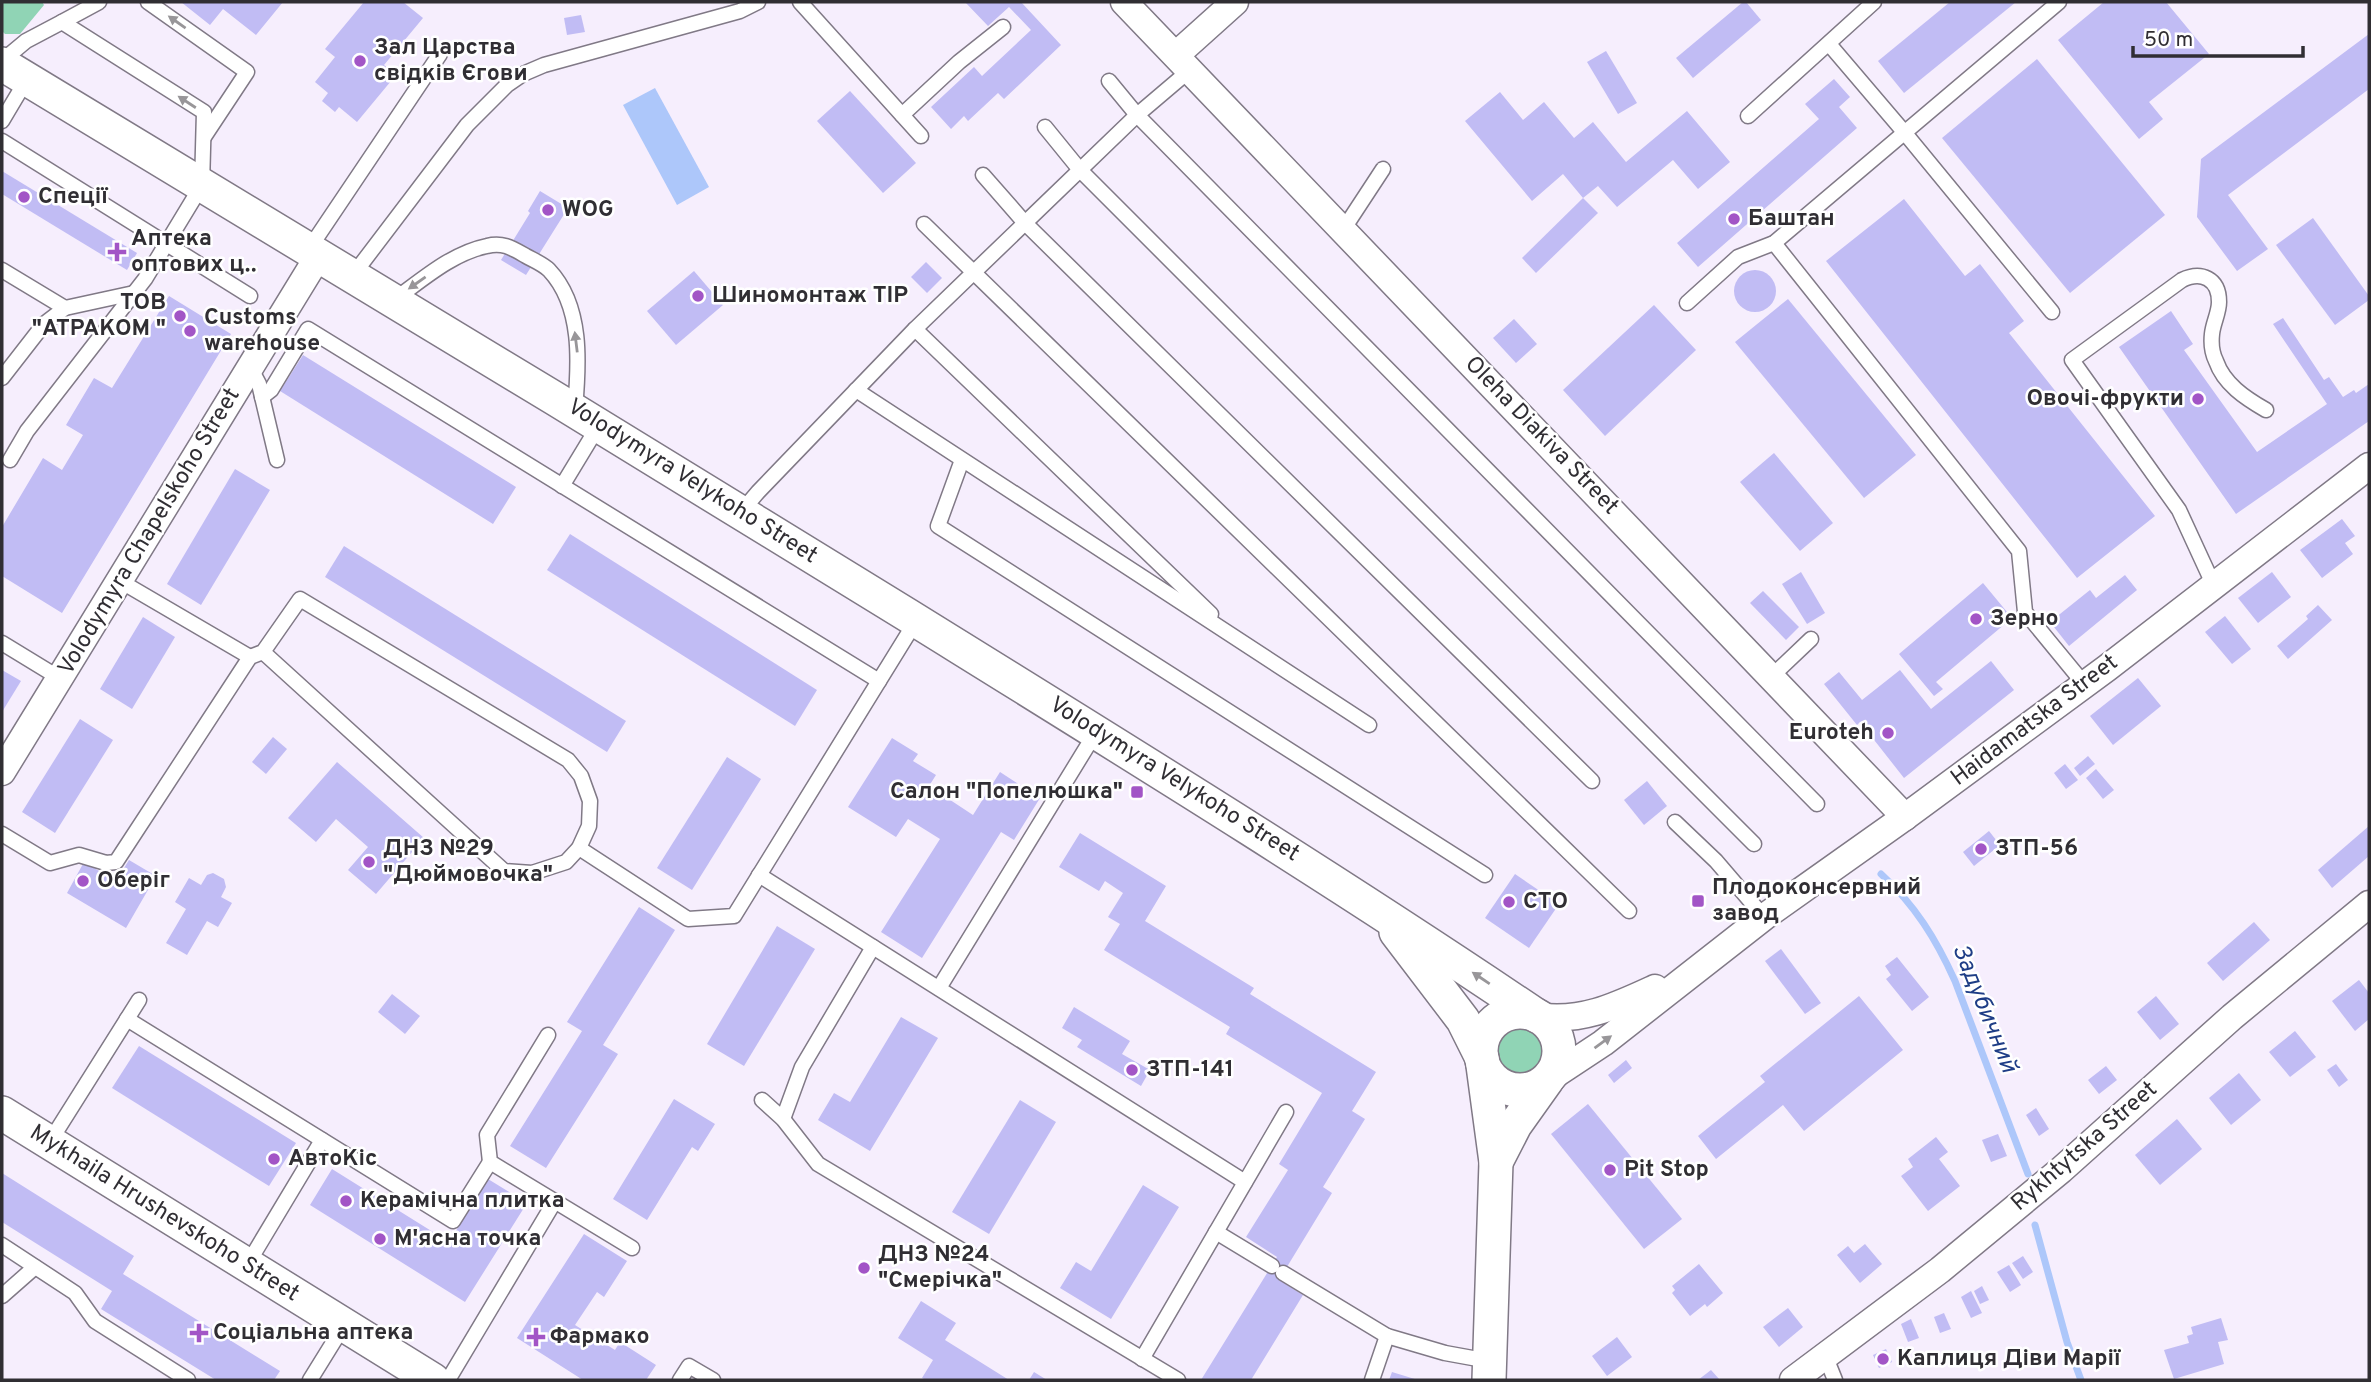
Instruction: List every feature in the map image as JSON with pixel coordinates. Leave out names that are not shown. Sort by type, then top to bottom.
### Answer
[{"type":"street","name":"Oleha Diakiva Street","points":[[1124,2],[1905,817]]},
{"type":"street","points":[[1183,63],[1236,2]]},
{"type":"street","name":"Volodymyra Velykoho Street","points":[[10,68],[587,417],[1097,731],[1378,908],[1537,1016]]},
{"type":"street","name":"Volodymyra Chapelskoho Street","points":[[2,772],[250,367],[314,252]]},
{"type":"street","name":"Haidamatska Street","points":[[1547,1080],[1603,1043],[1764,916],[2085,685],[2369,466]]},
{"type":"street","name":"Rykhtytska Street","points":[[1793,1380],[1981,1237],[2061,1170],[2232,1017],[2369,904]]},
{"type":"street","name":"Volodymyra Velykoho Street","points":[[1378,908],[1463,1020],[1482,1058],[1496,1162],[1489,1371]]},
{"type":"street","name":"Haidamatska Street","points":[[1537,1016],[1571,1018],[1611,1009],[1695,969]]},
{"type":"street","points":[[1515,1012],[1537,1016],[1553,1030],[1558,1040],[1558,1063],[1547,1080],[1535,1087],[1513,1089],[1493,1079],[1482,1058],[1483,1038],[1496,1021],[1515,1012]]},
{"type":"street","name":"Volodymyra Velykoho Street","points":[[1496,1162],[1515,1125],[1547,1080]]},
{"type":"street","name":"Mykhaila Hrushevskoho Street","points":[[2,1113],[433,1380]]},
{"type":"lane","points":[[2,121],[10,68],[26,41],[99,2]]},
{"type":"lane","points":[[148,2],[247,72],[203,138]]},
{"type":"lane","points":[[353,275],[448,148],[507,85],[523,74],[544,65],[740,11],[758,2]]},
{"type":"lane","points":[[800,2],[921,136]]},
{"type":"lane","points":[[1748,116],[1874,2]]},
{"type":"lane","points":[[1687,303],[1738,257],[1774,243],[2059,2]]},
{"type":"lane","points":[[10,460],[27,431],[134,293],[202,185],[204,113],[62,22]]},
{"type":"lane","points":[[902,115],[959,62],[1003,27]]},
{"type":"lane","points":[[1829,44],[2052,312]]},
{"type":"lane","points":[[314,252],[440,54]]},
{"type":"lane","points":[[741,512],[915,330],[1137,115],[1183,63]]},
{"type":"lane","points":[[1109,81],[1137,115],[1817,804]]},
{"type":"lane","points":[[1045,127],[1080,170],[1754,844]]},
{"type":"lane","points":[[2,141],[250,296]]},
{"type":"lane","points":[[1343,230],[1384,169]]},
{"type":"lane","points":[[983,175],[1025,223],[1592,781]]},
{"type":"lane","points":[[924,224],[1629,911]]},
{"type":"lane","points":[[1774,243],[2019,551],[2025,612],[2085,685]]},
{"type":"lane","points":[[394,300],[457,257],[486,246],[507,244],[548,270],[567,298],[577,341],[578,376],[587,417],[562,486]]},
{"type":"lane","points":[[2,270],[65,308]]},
{"type":"lane","points":[[2214,586],[2179,510],[2072,360],[2182,280],[2192,275],[2203,275],[2218,291],[2219,303],[2212,331],[2212,344],[2221,373],[2247,399],[2266,410]]},
{"type":"lane","points":[[2,378],[44,324],[65,308],[134,293]]},
{"type":"lane","points":[[262,397],[271,390],[308,329],[879,681]]},
{"type":"lane","points":[[915,330],[1237,639]]},
{"type":"lane","points":[[250,367],[262,397],[277,460]]},
{"type":"lane","points":[[856,390],[1369,725]]},
{"type":"lane","points":[[962,460],[938,526],[1485,875]]},
{"type":"lane","points":[[2,834],[50,863],[79,855],[106,863],[116,862],[257,654],[300,599],[568,760],[582,776],[590,801],[589,826],[579,848],[566,862],[532,873],[504,871],[257,654],[120,581]]},
{"type":"lane","points":[[579,848],[688,919],[734,916],[916,621]]},
{"type":"lane","points":[[1770,677],[1811,639]]},
{"type":"lane","points":[[2,643],[61,679]]},
{"type":"lane","points":[[939,988],[1097,731]]},
{"type":"lane","points":[[1675,822],[1716,861],[1764,916]]},
{"type":"lane","points":[[759,874],[1245,1182]]},
{"type":"lane","points":[[782,1119],[802,1067],[873,947]]},
{"type":"lane","points":[[49,1143],[139,1000]]},
{"type":"lane","points":[[127,1019],[453,1221],[489,1162],[486,1135],[548,1035]]},
{"type":"lane","points":[[762,1100],[782,1119],[818,1164],[1178,1380]]},
{"type":"lane","points":[[1142,1359],[1286,1112]]},
{"type":"lane","points":[[247,1265],[322,1140]]},
{"type":"lane","points":[[489,1162],[632,1248]]},
{"type":"lane","points":[[448,1380],[555,1200]]},
{"type":"lane","points":[[1216,1232],[1387,1336],[1445,1353],[1489,1371]]},
{"type":"lane","points":[[2,1245],[75,1293],[95,1321],[186,1380]]},
{"type":"lane","points":[[2,1297],[35,1267]]},
{"type":"lane","points":[[310,1380],[344,1325]]},
{"type":"lane","points":[[1372,1380],[1387,1336]]},
{"type":"lane","points":[[1825,1355],[1835,1380]]},
{"type":"lane","points":[[680,1380],[689,1366],[713,1380]]},
{"type":"green space","points":[[2,2],[42,2],[44,5],[20,34],[5,34],[2,31]]},
{"type":"green space","points":[[1522,1026],[1540,1033],[1547,1051],[1540,1069],[1522,1076],[1504,1069],[1497,1051],[1504,1033]]},
{"type":"water","points":[[655,88],[709,187],[677,205],[623,105]]},
{"type":"building","points":[[181,2],[283,2],[256,35],[223,9],[210,25]]},
{"type":"building","name":"Зал Царства свідків Єгови","points":[[364,2],[403,2],[423,18],[384,65],[396,75],[357,122],[339,107],[335,112],[322,101],[328,93],[315,82],[335,57],[325,49]]},
{"type":"building","points":[[965,2],[1021,2],[1061,45],[1004,99],[998,93],[968,121],[964,116],[951,129],[931,107],[974,67],[982,76],[1031,30],[1009,7],[988,26]]},
{"type":"building","points":[[1746,2],[1761,20],[1693,78],[1676,58]]},
{"type":"building","points":[[1950,2],[2016,2],[1904,93],[1878,61]]},
{"type":"building","points":[[2104,2],[2166,2],[2209,54],[2149,102],[2163,119],[2139,139],[2058,40]]},
{"type":"building","points":[[581,15],[585,32],[567,35],[564,18]]},
{"type":"building","points":[[2369,34],[2369,89],[2228,195],[2268,249],[2237,271],[2197,217],[2201,159]]},
{"type":"building","points":[[1606,51],[1637,103],[1618,114],[1587,62]]},
{"type":"building","points":[[2037,59],[2165,215],[2070,293],[1942,138]]},
{"type":"building","points":[[1834,79],[1850,97],[1839,107],[1857,128],[1698,267],[1677,243],[1819,119],[1805,104]]},
{"type":"building","points":[[850,91],[916,163],[883,193],[817,121]]},
{"type":"building","points":[[1500,92],[1523,120],[1544,102],[1574,138],[1593,122],[1626,162],[1687,111],[1730,162],[1698,189],[1673,160],[1617,207],[1598,186],[1583,198],[1563,174],[1532,201],[1465,121]]},
{"type":"building","points":[[2,171],[137,253],[127,270],[2,194]]},
{"type":"building","points":[[540,191],[568,208],[526,275],[501,260],[530,213],[528,211]]},
{"type":"building","points":[[1583,198],[1598,213],[1536,273],[1522,258]]},
{"type":"building","points":[[1904,199],[1965,276],[1980,264],[2024,321],[2009,333],[2155,516],[2077,578],[1826,261]]},
{"type":"building","points":[[2313,218],[2369,296],[2369,300],[2335,325],[2276,245]]},
{"type":"building","points":[[926,262],[942,278],[927,293],[911,277]]},
{"type":"building","points":[[1755,270],[1770,276],[1776,291],[1770,306],[1755,312],[1740,306],[1734,291],[1740,276]]},
{"type":"building","points":[[694,271],[723,305],[676,345],[647,311]]},
{"type":"building","points":[[169,296],[231,334],[62,613],[2,576],[2,527],[43,458],[62,470],[83,435],[66,425],[94,378],[112,388]]},
{"type":"building","points":[[1788,299],[1916,455],[1864,498],[1735,342]]},
{"type":"building","points":[[1654,305],[1696,350],[1605,436],[1563,390]]},
{"type":"building","points":[[2171,311],[2193,344],[2184,350],[2257,452],[2327,404],[2273,324],[2283,318],[2324,380],[2329,377],[2343,397],[2354,390],[2356,393],[2369,384],[2369,421],[2236,514],[2119,347]]},
{"type":"building","points":[[1514,319],[1537,344],[1516,363],[1493,338]]},
{"type":"building","points":[[303,355],[516,487],[493,524],[280,391]]},
{"type":"building","points":[[1774,453],[1833,523],[1800,551],[1740,482]]},
{"type":"building","points":[[235,469],[270,490],[201,605],[167,584]]},
{"type":"building","points":[[2342,519],[2355,536],[2345,543],[2353,554],[2322,578],[2300,550]]},
{"type":"building","points":[[570,534],[817,690],[795,726],[547,570]]},
{"type":"building","points":[[344,546],[626,721],[607,752],[325,577]]},
{"type":"building","points":[[1801,572],[1825,613],[1807,624],[1782,584]]},
{"type":"building","points":[[2272,572],[2291,597],[2258,623],[2238,598]]},
{"type":"building","points":[[2125,575],[2137,590],[2069,646],[2050,622],[2090,590],[2096,598]]},
{"type":"building","points":[[1983,583],[2012,618],[1936,682],[1943,689],[1934,696],[1899,654]]},
{"type":"building","points":[[1763,591],[1799,627],[1786,640],[1750,603]]},
{"type":"building","points":[[2318,605],[2332,620],[2288,659],[2277,646],[2308,619],[2306,616]]},
{"type":"building","points":[[2225,616],[2251,649],[2232,664],[2205,632]]},
{"type":"building","points":[[143,617],[175,637],[132,709],[100,689]]},
{"type":"building","points":[[1991,661],[2014,690],[1904,778],[1860,722],[1857,725],[1824,684],[1839,672],[1862,700],[1900,670],[1931,709]]},
{"type":"building","points":[[2,670],[21,681],[2,712]]},
{"type":"building","points":[[2138,678],[2161,706],[2113,745],[2090,716]]},
{"type":"building","points":[[80,719],[113,740],[55,833],[22,812]]},
{"type":"building","points":[[273,737],[287,749],[266,774],[252,762]]},
{"type":"building","points":[[892,738],[918,754],[913,761],[936,775],[929,786],[973,815],[1000,772],[1040,798],[1014,840],[1001,832],[922,958],[881,932],[940,839],[908,819],[896,837],[848,807]]},
{"type":"building","points":[[2088,756],[2095,764],[2080,776],[2074,768]]},
{"type":"building","points":[[727,757],[761,779],[692,890],[657,868]]},
{"type":"building","name":"ДНЗ №29 \"Дюймовочка\"","points":[[337,762],[424,838],[376,894],[348,870],[368,847],[336,819],[316,842],[288,818]]},
{"type":"building","points":[[2065,764],[2078,780],[2066,789],[2054,773]]},
{"type":"building","points":[[2096,769],[2114,790],[2103,799],[2086,778]]},
{"type":"building","points":[[1647,781],[1667,806],[1644,825],[1624,800]]},
{"type":"building","points":[[2369,826],[2369,856],[2332,888],[2318,870]]},
{"type":"building","name":"ЗТП-56","points":[[1989,831],[2000,845],[1974,866],[1963,852]]},
{"type":"building","points":[[1080,833],[1166,886],[1145,921],[1254,988],[1250,994],[1376,1072],[1352,1111],[1365,1119],[1323,1187],[1332,1193],[1279,1280],[1303,1295],[1251,1380],[1201,1380],[1277,1257],[1246,1237],[1288,1170],[1279,1164],[1322,1093],[1226,1034],[1230,1027],[1104,950],[1120,924],[1108,917],[1123,893],[1105,881],[1099,891],[1059,867]]},
{"type":"building","points":[[129,860],[156,876],[126,928],[67,893],[84,862],[116,881]]},
{"type":"building","points":[[213,873],[224,879],[226,887],[221,897],[232,903],[218,927],[207,921],[187,955],[166,943],[186,909],[175,902],[189,878],[201,885],[207,875]]},
{"type":"building","points":[[1515,874],[1559,904],[1529,948],[1485,918]]},
{"type":"building","points":[[639,907],[675,930],[603,1045],[618,1054],[546,1168],[510,1146],[582,1031],[567,1022]]},
{"type":"building","points":[[2254,922],[2270,940],[2223,981],[2207,963]]},
{"type":"building","points":[[777,926],[815,949],[744,1066],[707,1044]]},
{"type":"building","points":[[1781,949],[1821,1003],[1805,1014],[1765,961]]},
{"type":"building","points":[[1897,957],[1929,997],[1912,1011],[1886,979],[1891,975],[1885,966]]},
{"type":"building","points":[[2359,980],[2369,993],[2369,1019],[2355,1031],[2332,1001]]},
{"type":"building","points":[[392,994],[420,1016],[405,1034],[378,1012]]},
{"type":"building","points":[[1859,996],[1903,1050],[1804,1131],[1783,1105],[1716,1159],[1698,1136],[1765,1082],[1760,1076]]},
{"type":"building","points":[[2156,996],[2179,1024],[2160,1040],[2137,1012]]},
{"type":"building","points":[[1074,1007],[1130,1041],[1122,1054],[1150,1070],[1141,1086],[1077,1047],[1082,1040],[1062,1028]]},
{"type":"building","points":[[901,1017],[938,1038],[870,1151],[818,1120],[834,1093],[850,1102]]},
{"type":"building","points":[[2295,1031],[2316,1057],[2290,1077],[2269,1052]]},
{"type":"building","points":[[139,1046],[296,1143],[269,1186],[112,1088]]},
{"type":"building","points":[[1626,1060],[1632,1068],[1614,1083],[1608,1075]]},
{"type":"building","points":[[2336,1064],[2348,1080],[2339,1087],[2327,1070]]},
{"type":"building","points":[[2106,1066],[2117,1080],[2099,1094],[2088,1080]]},
{"type":"building","points":[[2239,1073],[2261,1100],[2231,1125],[2209,1098]]},
{"type":"building","points":[[674,1099],[715,1124],[698,1151],[692,1147],[647,1220],[613,1199]]},
{"type":"building","points":[[1020,1100],[1056,1122],[989,1234],[952,1212]]},
{"type":"building","points":[[1588,1104],[1682,1219],[1644,1249],[1551,1134]]},
{"type":"building","points":[[2036,1108],[2049,1129],[2039,1136],[2026,1115]]},
{"type":"building","points":[[2177,1119],[2202,1149],[2160,1185],[2135,1155]]},
{"type":"building","points":[[1998,1134],[2007,1156],[1991,1162],[1982,1140]]},
{"type":"building","points":[[1936,1137],[1948,1152],[1939,1159],[1960,1186],[1928,1211],[1901,1176],[1913,1167],[1908,1159]]},
{"type":"building","points":[[332,1169],[449,1242],[488,1179],[527,1203],[465,1302],[310,1205]]},
{"type":"building","points":[[2,1173],[134,1256],[123,1274],[280,1371],[274,1380],[216,1380],[101,1309],[112,1291],[2,1222]]},
{"type":"building","points":[[1143,1185],[1179,1207],[1111,1319],[1060,1288],[1076,1262],[1091,1271]]},
{"type":"building","points":[[584,1234],[627,1261],[604,1297],[597,1292],[575,1325],[615,1350],[620,1342],[656,1365],[646,1380],[583,1380],[517,1338]]},
{"type":"building","points":[[1865,1244],[1882,1264],[1860,1283],[1837,1255],[1848,1246],[1854,1253]]},
{"type":"building","points":[[2023,1256],[2033,1272],[2023,1279],[2012,1263]]},
{"type":"building","points":[[1699,1264],[1723,1293],[1707,1307],[1705,1304],[1690,1316],[1672,1293],[1675,1290],[1672,1286]]},
{"type":"building","points":[[2009,1265],[2021,1285],[2010,1292],[1997,1272]]},
{"type":"building","points":[[1982,1286],[1989,1300],[1980,1304],[1974,1291]]},
{"type":"building","points":[[1971,1291],[1982,1313],[1971,1318],[1961,1297]]},
{"type":"building","points":[[921,1301],[956,1323],[945,1340],[1009,1380],[922,1378],[933,1360],[898,1338]]},
{"type":"building","points":[[1788,1308],[1803,1327],[1779,1347],[1763,1327]]},
{"type":"building","points":[[1944,1313],[1951,1329],[1940,1333],[1934,1317]]},
{"type":"building","points":[[2221,1318],[2228,1340],[2218,1342],[2224,1364],[2174,1379],[2164,1350],[2189,1343],[2187,1336],[2193,1334],[2191,1327]]},
{"type":"building","points":[[1911,1319],[1919,1338],[1908,1342],[1901,1324]]},
{"type":"building","points":[[1617,1337],[1632,1357],[1607,1376],[1592,1356]]},
{"type":"building","name":"Каплиця Діви Марії","points":[[1886,1349],[1892,1362],[1879,1368],[1873,1355]]},
{"type":"building","points":[[1711,1370],[1720,1380],[1698,1380]]},
{"type":"building","points":[[1034,1372],[1047,1380],[1029,1380]]},
{"type":"building","points":[[1392,1372],[1418,1380],[1389,1380]]},
{"type":"waterway","name":"Задубичний","points":[[1881,874],[1914,910],[1948,966],[2028,1174]]},
{"type":"waterway","name":"Задубичний","points":[[2035,1225],[2067,1342],[2081,1380]]},
{"type":"place","name":"Зал Царства свідків Єгови","points":[[360,61]]},
{"type":"place","name":"Спеції","points":[[24,197]]},
{"type":"place","name":"WOG","points":[[548,210]]},
{"type":"place","name":"Баштан","points":[[1734,219]]},
{"type":"place","name":"Аптека оптових ц‥","points":[[117,252]]},
{"type":"place","name":"Шиномонтаж ТІР","points":[[698,296]]},
{"type":"place","name":"ТОВ \"АТРАКОМ \"","points":[[180,316]]},
{"type":"place","name":"Customs warehouse","points":[[190,331]]},
{"type":"place","name":"Овочі-фрукти","points":[[2198,399]]},
{"type":"place","name":"Зерно","points":[[1976,619]]},
{"type":"place","name":"Euroteh","points":[[1888,733]]},
{"type":"place","name":"Салон \"Попелюшка\"","points":[[1137,792]]},
{"type":"place","name":"ЗТП-56","points":[[1981,849]]},
{"type":"place","name":"ДНЗ №29 \"Дюймовочка\"","points":[[369,862]]},
{"type":"place","name":"Оберіг","points":[[83,881]]},
{"type":"place","name":"Плодоконсервний завод","points":[[1698,901]]},
{"type":"place","name":"СТО","points":[[1509,902]]},
{"type":"place","name":"ЗТП-141","points":[[1132,1070]]},
{"type":"place","name":"АвтоКіс","points":[[274,1159]]},
{"type":"place","name":"Pit Stop","points":[[1610,1170]]},
{"type":"place","name":"Керамічна плитка","points":[[346,1201]]},
{"type":"place","name":"М'ясна точка","points":[[380,1239]]},
{"type":"place","name":"ДНЗ №24 \"Смерічка\"","points":[[864,1268]]},
{"type":"place","name":"Соціальна аптека","points":[[199,1333]]},
{"type":"place","name":"Фармако","points":[[536,1337]]},
{"type":"place","name":"Каплиця Діви Марії","points":[[1883,1359]]}]
